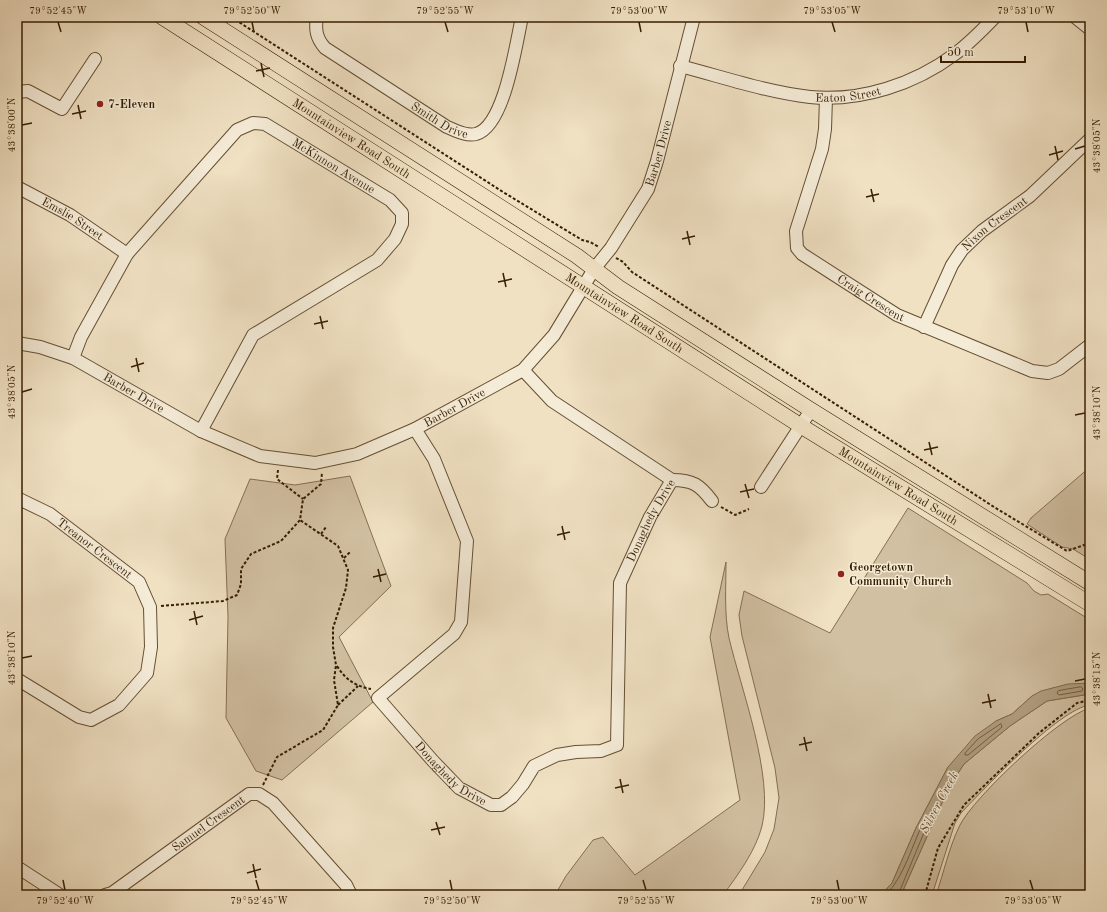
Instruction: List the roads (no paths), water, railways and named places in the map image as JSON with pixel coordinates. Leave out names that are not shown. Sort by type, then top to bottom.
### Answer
[{"type":"main road","name":"Mountainview Road South","points":[[162,17],[801,426],[1090,604]]},
{"type":"main road","name":"Mountainview Road South","points":[[203,17],[594,269],[618,287],[811,410],[1090,582]]},
{"type":"street","name":"Smith Drive","points":[[317,17],[315,26],[317,36],[324,48],[447,127],[462,134],[477,134],[489,125],[496,116],[503,102],[522,17]]},
{"type":"street","name":"Barber Drive","points":[[17,343],[40,347],[73,358],[201,431],[260,456],[315,463],[357,454],[415,429],[523,370],[554,335],[594,269],[608,253],[638,206],[653,175],[680,66],[694,17]]},
{"type":"street","name":"Eaton Street","points":[[680,66],[784,93],[826,98],[879,91],[909,80],[934,68],[955,54],[995,17]]},
{"type":"street","points":[[1075,17],[1090,29]]},
{"type":"street","points":[[17,92],[28,91],[62,109],[95,59]]},
{"type":"street","name":"Craig Crescent","points":[[826,98],[826,122],[822,150],[796,231],[797,248],[810,260],[885,308],[924,327],[1032,371],[1048,373],[1059,369],[1090,345]]},
{"type":"street","name":"McKinnon Avenue","points":[[73,358],[81,338],[127,254],[237,130],[253,123],[265,124],[390,200],[402,213],[402,224],[395,239],[377,260],[252,335],[201,431]]},
{"type":"street","name":"Nixon Crescent","points":[[924,327],[952,265],[962,250],[982,231],[1030,196],[1090,139]]},
{"type":"street","name":"Emslie Street","points":[[17,187],[70,215],[127,254]]},
{"type":"street","name":"Donaghedy Drive","points":[[415,429],[434,459],[467,541],[461,622],[454,634],[378,698],[433,761],[459,788],[491,805],[501,805],[512,797],[523,784],[534,766],[557,755],[576,752],[601,751],[617,745],[620,583],[650,517],[672,480],[552,400],[523,370]]},
{"type":"street","points":[[761,487],[811,410]]},
{"type":"street","points":[[672,480],[686,480],[701,487],[712,501]]},
{"type":"street","name":"Treanor Crescent","points":[[17,498],[50,514],[139,582],[150,607],[151,646],[147,673],[119,705],[91,720],[79,717],[17,679]]},
{"type":"street","name":"Samuel Crescent","points":[[105,895],[112,893],[249,794],[259,794],[273,803],[346,885],[351,895]]},
{"type":"street","points":[[17,867],[60,895]]},
{"type":"water","name":"Silver Creek","points":[[1090,683],[1090,694],[1047,701],[1010,726],[964,764],[949,787],[901,895],[881,895],[892,883],[916,828],[948,767],[975,736],[996,721],[1012,714],[1032,696],[1041,691],[1068,684]]},
{"type":"place","name":"7-Eleven","points":[[100,104]]},
{"type":"place","name":"Georgetown Community Church","points":[[841,574]]}]
